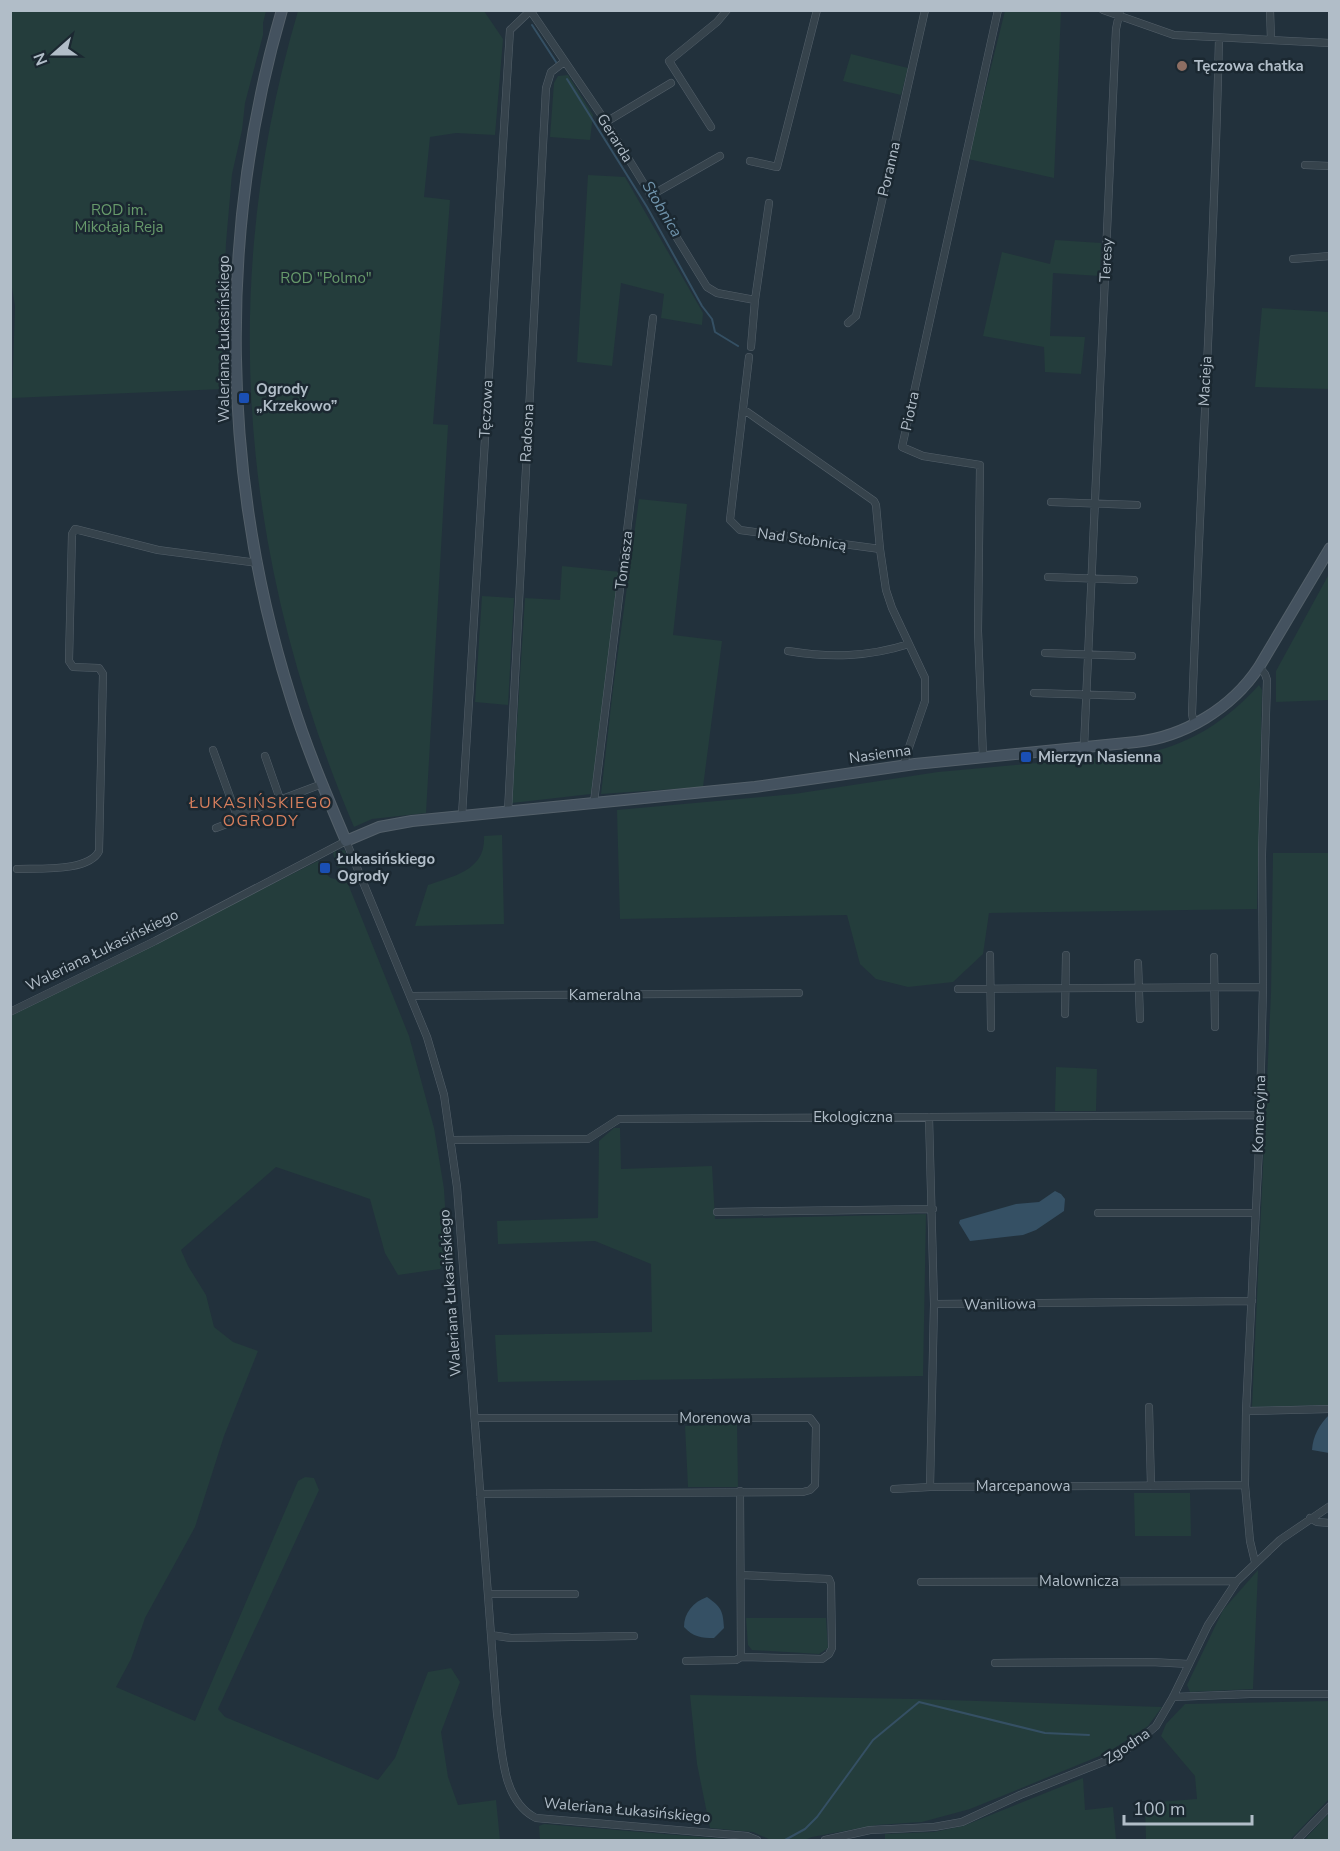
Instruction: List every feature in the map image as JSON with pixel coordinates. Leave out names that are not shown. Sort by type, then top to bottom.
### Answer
[{"type":"street","name":"Waleriana Łukasińskiego","points":[[282,10],[265,74],[252,138],[242,208],[236,335],[240,428],[247,501],[268,615],[290,696],[322,784],[411,996],[439,1075],[452,1140],[457,1187],[497,1714],[505,1765],[514,1796],[523,1810],[536,1818],[747,1836],[758,1840]]},
{"type":"street","points":[[711,127],[669,61],[717,22],[727,10]]},
{"type":"street","points":[[750,161],[777,167],[817,10]]},
{"type":"street","name":"Poranna","points":[[848,323],[856,316],[925,10]]},
{"type":"street","name":"Piotra","points":[[983,756],[978,631],[980,465],[923,456],[902,447],[998,10]]},
{"type":"street","points":[[1102,10],[1174,34],[1329,43]]},
{"type":"street","points":[[1270,10],[1271,40]]},
{"type":"street","name":"Gerarda","points":[[531,11],[606,122],[707,287],[717,294],[755,300]]},
{"type":"street","name":"Tęczowa","points":[[462,815],[510,30],[531,11]]},
{"type":"street","name":"Teresy","points":[[1084,747],[1116,29],[1119,14]]},
{"type":"street","name":"Macieja","points":[[1194,724],[1192,714],[1197,575],[1217,149],[1219,38]]},
{"type":"street","name":"Radosna","points":[[508,811],[546,88],[551,72],[564,62]]},
{"type":"street","points":[[606,122],[671,83]]},
{"type":"street","points":[[650,196],[720,156]]},
{"type":"street","points":[[1305,165],[1329,166]]},
{"type":"street","points":[[751,347],[755,300],[769,203]]},
{"type":"street","points":[[1293,259],[1329,256]]},
{"type":"street","name":"Tomasza","points":[[594,802],[653,318]]},
{"type":"street","name":"Nad Stobnicą","points":[[749,357],[730,520],[740,530],[880,549]]},
{"type":"street","points":[[742,409],[874,501],[876,505],[886,590],[892,608],[925,678],[926,692],[905,765]]},
{"type":"street","points":[[1051,502],[1137,505]]},
{"type":"street","points":[[17,869],[82,865],[96,857],[99,851],[103,674],[99,668],[74,668],[69,661],[72,534],[75,529],[158,550],[258,563]]},
{"type":"street","name":"Nasienna","points":[[346,841],[387,825],[462,815],[771,786],[905,765],[1153,740],[1194,724],[1237,694],[1259,667],[1329,548]]},
{"type":"street","points":[[1048,578],[1134,580]]},
{"type":"street","points":[[788,651],[844,657],[909,644]]},
{"type":"street","points":[[1045,653],[1132,656]]},
{"type":"street","name":"Komercyjna","points":[[1255,1562],[1250,1541],[1245,1485],[1263,987],[1262,855],[1267,680],[1259,667]]},
{"type":"street","points":[[1034,693],[1132,696]]},
{"type":"street","points":[[213,750],[237,816]]},
{"type":"street","points":[[265,756],[280,799]]},
{"type":"street","points":[[216,828],[232,822],[237,816],[322,784]]},
{"type":"street","name":"Waleriana Łukasińskiego","points":[[10,1012],[155,941],[346,841]]},
{"type":"street","points":[[990,955],[991,1028]]},
{"type":"street","points":[[1065,1014],[1066,955]]},
{"type":"street","points":[[1214,957],[1215,1027]]},
{"type":"street","points":[[1138,963],[1140,1019]]},
{"type":"street","points":[[958,989],[1263,987]]},
{"type":"street","name":"Kameralna","points":[[411,996],[799,993]]},
{"type":"street","name":"Ekologiczna","points":[[452,1140],[588,1139],[619,1119],[1260,1115]]},
{"type":"street","points":[[929,1117],[934,1304],[930,1486]]},
{"type":"street","points":[[717,1212],[933,1209]]},
{"type":"street","points":[[1098,1213],[1255,1213]]},
{"type":"street","name":"Waniliowa","points":[[934,1304],[1252,1301]]},
{"type":"street","points":[[1149,1407],[1151,1486]]},
{"type":"street","points":[[1246,1411],[1329,1409]]},
{"type":"street","name":"Morenowa","points":[[475,1418],[810,1418],[816,1426],[815,1485],[803,1492],[480,1494]]},
{"type":"street","name":"Marcepanowa","points":[[894,1489],[930,1486],[1245,1485]]},
{"type":"street","points":[[740,1491],[741,1657]]},
{"type":"street","name":"Zgodna","points":[[825,1840],[870,1830],[934,1827],[962,1822],[1113,1758],[1135,1744],[1156,1726],[1212,1618],[1237,1581],[1280,1540],[1329,1506]]},
{"type":"street","points":[[1310,1518],[1317,1522],[1329,1523]]},
{"type":"street","points":[[686,1661],[736,1660],[741,1657],[822,1659],[829,1654],[832,1648],[831,1584],[829,1580],[741,1575]]},
{"type":"street","name":"Malownicza","points":[[921,1582],[1237,1581]]},
{"type":"street","points":[[489,1594],[575,1594]]},
{"type":"street","points":[[491,1635],[511,1638],[634,1636]]},
{"type":"street","points":[[995,1663],[1190,1664]]},
{"type":"street","points":[[1173,1697],[1329,1694]]},
{"type":"street","points":[[1297,1840],[1329,1806]]},
{"type":"green space","name":"ROD im. Mikołaja Reja","points":[[11,10],[266,11],[263,35],[245,103],[242,130],[232,174],[226,243],[223,389],[12,398],[15,306],[10,276]]},
{"type":"green space","name":"ROD \"Polmo\"","points":[[298,11],[484,11],[503,39],[495,135],[456,133],[430,137],[424,197],[450,200],[433,424],[448,425],[426,813],[372,819],[354,827],[316,727],[286,627],[265,525],[253,424],[250,322],[256,219],[272,115]]},
{"type":"green space","points":[[1005,11],[1061,11],[1054,178],[968,159]]},
{"type":"green space","points":[[851,54],[908,68],[901,95],[843,81]]},
{"type":"green space","points":[[568,75],[593,115],[590,140],[550,137],[554,83],[558,76]]},
{"type":"green space","points":[[588,175],[625,177],[703,313],[702,325],[661,318],[664,294],[621,283],[612,366],[577,362]]},
{"type":"green space","points":[[1055,240],[1101,243],[1100,276],[1053,273],[1050,336],[1085,337],[1081,374],[1045,372],[1044,347],[983,336],[1002,252],[1050,264]]},
{"type":"green space","points":[[1262,308],[1329,312],[1329,389],[1255,387]]},
{"type":"green space","points":[[639,499],[687,504],[673,635],[722,641],[703,787],[601,794],[613,689]]},
{"type":"green space","points":[[562,566],[621,572],[591,794],[512,803],[525,598],[560,600]]},
{"type":"green space","points":[[1329,574],[1329,700],[1276,702],[1276,671]]},
{"type":"green space","points":[[482,596],[514,598],[508,705],[475,702]]},
{"type":"green space","points":[[1259,685],[1262,690],[1257,909],[989,913],[983,954],[953,982],[908,987],[876,979],[860,964],[847,915],[620,919],[617,810],[794,794],[938,772],[1147,753],[1179,743],[1208,728],[1234,709]]},
{"type":"green space","points":[[502,835],[504,924],[415,926],[428,885],[458,875],[474,864],[480,857],[484,836]]},
{"type":"green space","points":[[345,850],[350,865],[343,868],[337,867],[334,851]]},
{"type":"green space","points":[[1273,853],[1329,853],[1329,1405],[1252,1407],[1271,993]]},
{"type":"green space","points":[[318,861],[332,878],[346,879],[409,1036],[434,1128],[444,1189],[448,1256],[440,1269],[398,1275],[385,1253],[370,1199],[276,1167],[181,1250],[206,1295],[214,1327],[233,1342],[258,1351],[224,1436],[195,1527],[145,1618],[131,1659],[116,1687],[195,1721],[298,1481],[305,1477],[314,1478],[319,1490],[218,1709],[225,1717],[378,1780],[395,1758],[428,1672],[451,1668],[460,1682],[441,1732],[448,1777],[458,1805],[496,1800],[500,1840],[11,1840],[11,1016]]},
{"type":"green space","points":[[1056,1067],[1097,1069],[1096,1111],[1055,1111]]},
{"type":"green space","points":[[614,1128],[620,1128],[621,1169],[712,1166],[715,1219],[926,1214],[923,1376],[498,1382],[495,1335],[652,1332],[651,1264],[595,1241],[498,1244],[497,1221],[598,1218],[599,1141]]},
{"type":"green space","points":[[737,1424],[738,1487],[688,1487],[685,1426]]},
{"type":"green space","points":[[1134,1493],[1190,1493],[1191,1536],[1135,1536]]},
{"type":"green space","points":[[1258,1570],[1253,1689],[1190,1692],[1187,1685],[1223,1610]]},
{"type":"green space","points":[[746,1618],[826,1618],[828,1648],[819,1654],[752,1650],[748,1645]]},
{"type":"green space","points":[[690,1695],[1162,1707],[1148,1726],[1107,1753],[970,1809],[922,1822],[877,1825],[804,1840],[771,1840],[753,1832],[710,1828],[697,1764]]},
{"type":"green space","points":[[1329,1701],[1329,1799],[1290,1840],[1146,1840],[1145,1803],[1197,1799],[1195,1776],[1161,1736],[1166,1724],[1185,1704]]},
{"type":"green space","points":[[1083,1778],[1085,1810],[1113,1807],[1116,1839],[1146,1840],[885,1840],[885,1834],[934,1832],[963,1826]]},
{"type":"green space","points":[[1329,1813],[1329,1840],[1305,1840],[1307,1837]]},
{"type":"green space","points":[[544,1824],[732,1840],[540,1840],[539,1826]]},
{"type":"water","points":[[1055,1191],[1065,1199],[1064,1211],[1036,1230],[1023,1235],[970,1241],[959,1223],[960,1220],[1016,1204],[1039,1202]]},
{"type":"water","points":[[1329,1415],[1329,1453],[1312,1450],[1317,1431]]},
{"type":"water","points":[[707,1597],[718,1606],[723,1617],[724,1628],[714,1638],[698,1636],[684,1627],[690,1609]]},
{"type":"waterway","name":"Stobnica","points":[[532,25],[556,62]]},
{"type":"waterway","name":"Stobnica","points":[[567,79],[647,207],[702,306],[712,319],[715,332],[738,346]]},
{"type":"waterway","points":[[785,1840],[805,1829],[817,1817],[873,1740],[919,1702],[1045,1733],[1089,1735]]},
{"type":"place","name":"Tęczowa chatka","points":[[1182,66]]},
{"type":"place","name":"Ogrody „Krzekowo”","points":[[244,398]]},
{"type":"place","name":"Mierzyn Nasienna","points":[[1026,757]]},
{"type":"place","name":"Łukasińskiego Ogrody","points":[[325,868]]},
{"type":"district","name":"ŁUKASIŃSKIEGO OGRODY","points":[[261,812]]}]
